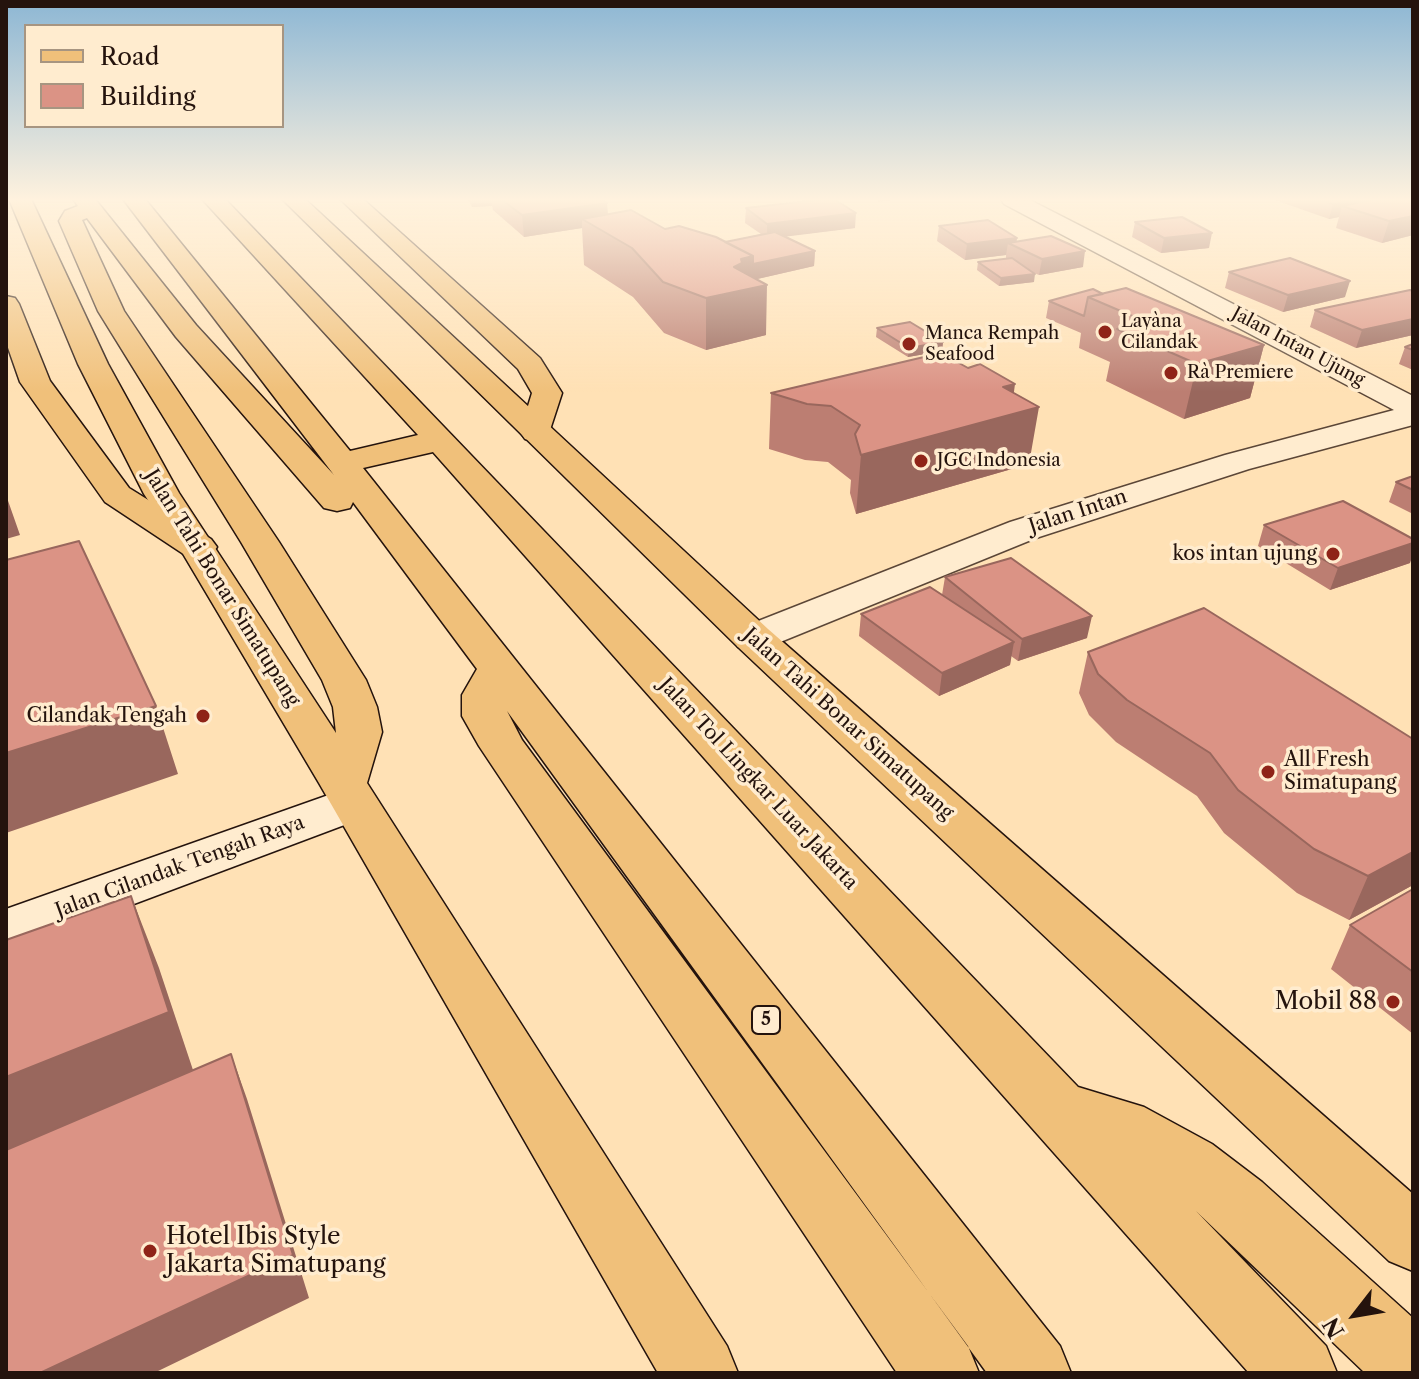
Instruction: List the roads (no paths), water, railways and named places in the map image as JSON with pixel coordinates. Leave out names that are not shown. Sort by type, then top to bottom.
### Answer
[{"type":"main road","name":"Jalan Tahi Bonar Simatupang","points":[[48,263],[93,364],[162,494],[198,547],[700,1373]]},
{"type":"main road","points":[[89,263],[111,311],[260,542],[344,680],[355,707],[359,732],[348,793]]},
{"type":"main road","points":[[134,263],[186,331],[336,499],[354,508],[381,514]]},
{"type":"main road","name":"5","points":[[185,263],[499,668],[1033,1373]]},
{"type":"main road","name":"Jalan Tol Lingkar Luar Jakarta","points":[[274,263],[1059,1109],[1299,1373]]},
{"type":"main road","name":"Jalan Tahi Bonar Simatupang","points":[[350,263],[397,300],[753,638],[1413,1238]]},
{"type":"main road","points":[[421,263],[530,364],[547,393],[536,432]]},
{"type":"main road","points":[[6,304],[35,382],[117,495],[198,547]]},
{"type":"main road","points":[[378,337],[400,367],[389,384]]},
{"type":"main road","points":[[342,463],[440,440]]},
{"type":"main road","points":[[499,668],[484,695],[485,716],[502,746],[941,1373]]},
{"type":"main road","points":[[1059,1109],[1121,1127],[1189,1165],[1238,1204],[1413,1368]]},
{"type":"street","name":"Jalan Intan Ujung","points":[[1136,263],[1413,408]]},
{"type":"street","name":"Jalan Intan","points":[[753,638],[1023,530],[1237,462],[1413,415]]},
{"type":"street","name":"Jalan Cilandak Tengah Raya","points":[[6,931],[348,793]]},
{"type":"place","name":"Layàna Cilandak","points":[[1105,332]]},
{"type":"place","name":"Manca Rempah Seafood","points":[[909,344]]},
{"type":"place","name":"Rà Premiere","points":[[1171,373]]},
{"type":"place","name":"JGC Indonesia","points":[[921,461]]},
{"type":"place","name":"kos intan ujung","points":[[1333,554]]},
{"type":"place","name":"Cilandak Tengah","points":[[203,716]]},
{"type":"place","name":"All Fresh Simatupang","points":[[1268,772]]},
{"type":"place","name":"Mobil 88","points":[[1393,1002]]},
{"type":"place","name":"Hotel Ibis Style Jakarta Simatupang","points":[[150,1251]]}]
